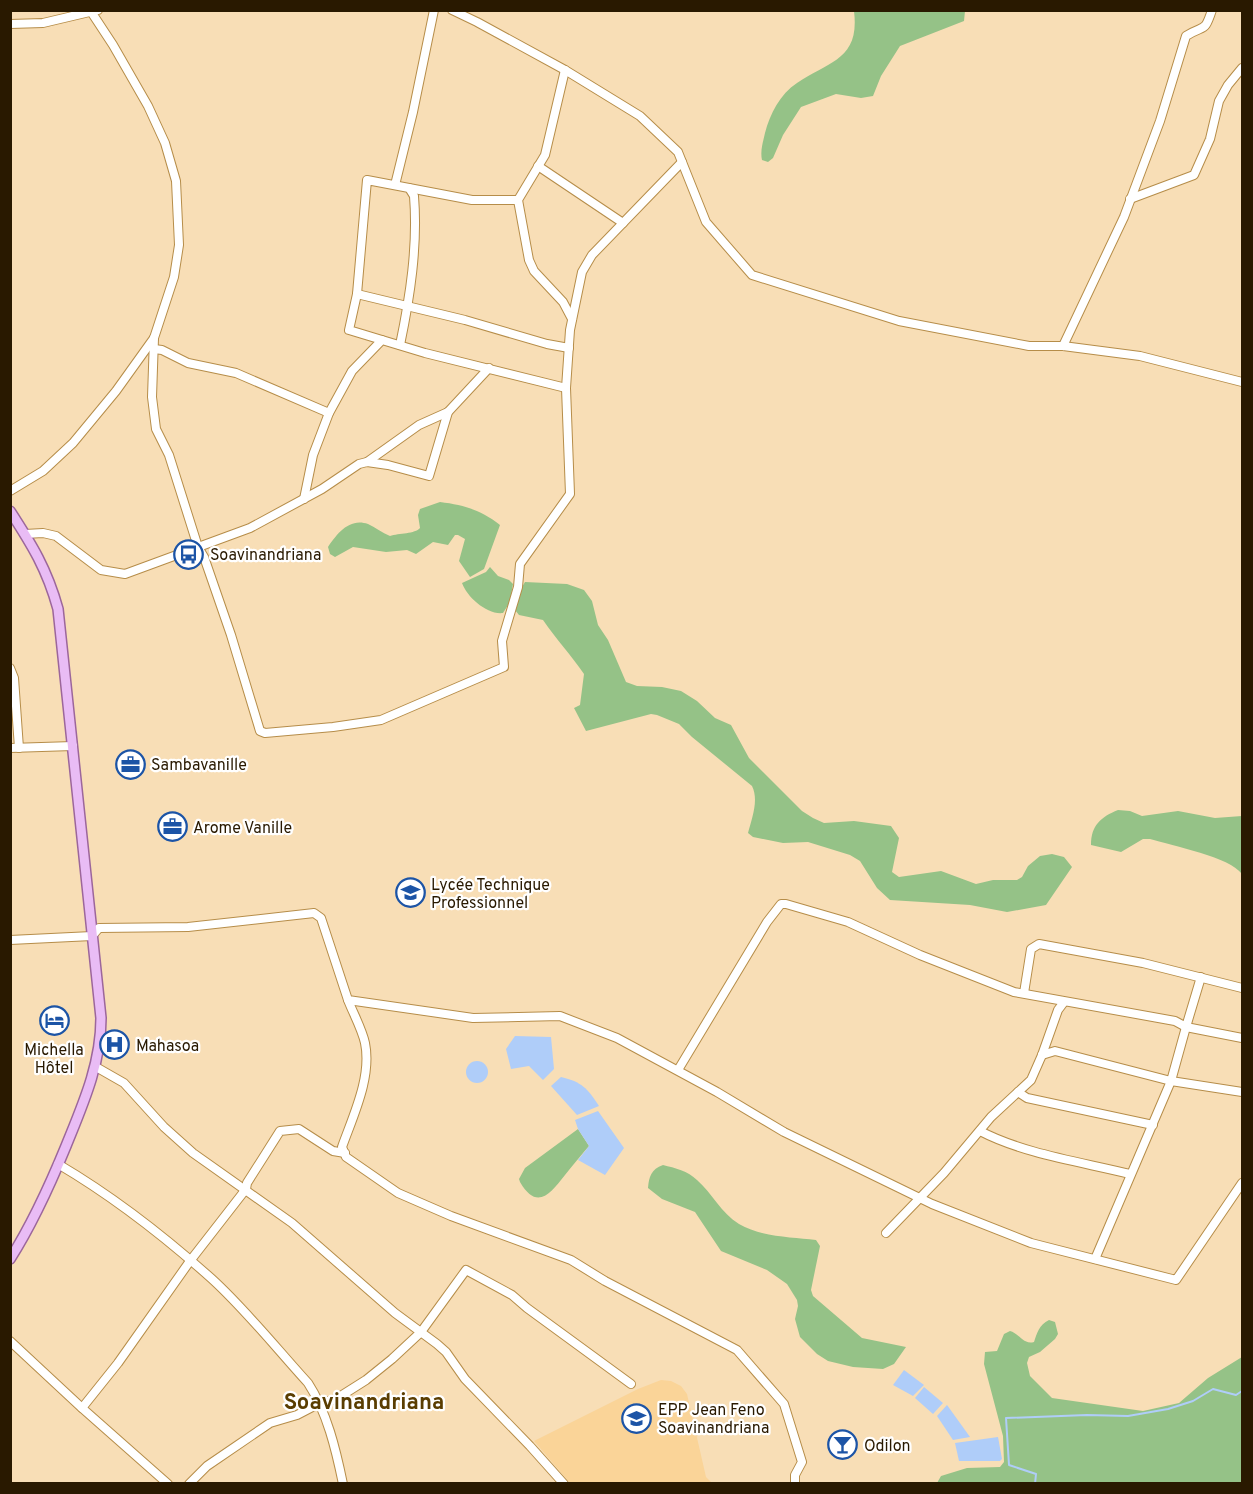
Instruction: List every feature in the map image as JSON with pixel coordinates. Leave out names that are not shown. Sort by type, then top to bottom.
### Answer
[{"type":"main road","points":[[10,511],[38,554],[51,582],[58,609],[101,1018],[99,1051],[89,1090],[42,1202],[10,1259]]},
{"type":"street","points":[[395,185],[434,10]]},
{"type":"street","points":[[452,10],[565,70],[640,116],[678,152],[706,222],[752,275],[899,321],[1029,346],[1063,346],[1140,356],[1242,382]]},
{"type":"street","points":[[1063,346],[1124,217],[1160,121],[1186,36],[1195,30],[1203,30],[1207,26],[1212,10]]},
{"type":"street","points":[[10,24],[43,23],[93,11],[148,106],[165,143],[176,181],[179,245],[174,277],[154,338],[116,391],[73,443],[43,471],[10,491]]},
{"type":"street","points":[[1130,199],[1194,175],[1210,139],[1219,101],[1242,68]]},
{"type":"street","points":[[565,70],[545,155],[518,200],[529,260],[534,271],[563,302],[572,319]]},
{"type":"street","points":[[154,338],[152,397],[156,429],[169,455],[198,547],[204,557],[231,635],[260,731],[265,733],[333,727],[381,720],[504,667],[502,642],[518,587],[520,564],[570,494],[566,388],[572,319],[582,272],[592,255],[682,162]]},
{"type":"street","points":[[538,166],[623,223]]},
{"type":"street","points":[[518,200],[472,200],[367,180],[357,294],[349,330],[566,388]]},
{"type":"street","points":[[400,345],[408,306],[415,209],[414,196],[409,188]]},
{"type":"street","points":[[357,294],[569,348]]},
{"type":"street","points":[[304,499],[313,455],[329,413],[352,371],[382,340]]},
{"type":"street","points":[[154,349],[162,350],[188,363],[236,372],[329,413]]},
{"type":"street","points":[[367,462],[419,424],[447,412],[489,368]]},
{"type":"street","points":[[25,534],[43,533],[56,536],[101,570],[125,574],[250,528],[322,489],[358,464],[367,462],[388,465],[429,476],[447,412]]},
{"type":"street","points":[[10,668],[14,678],[15,748],[73,746]]},
{"type":"street","points":[[678,1070],[767,922],[781,904],[848,922],[920,956],[975,978],[1024,993],[1174,1021],[1186,1027],[1242,1038]]},
{"type":"street","points":[[10,940],[92,936],[99,928],[188,927],[314,913],[321,918],[348,1000],[365,1042],[364,1078],[342,1148],[346,1157],[398,1194],[571,1260],[737,1350],[784,1404],[801,1462],[795,1475],[795,1484]]},
{"type":"street","points":[[1024,993],[1031,949],[1035,944],[1143,963],[1242,988]]},
{"type":"street","points":[[1095,1259],[1171,1081],[1201,978]]},
{"type":"street","points":[[348,1000],[473,1018],[560,1016],[617,1038],[678,1070],[784,1132],[932,1204],[1032,1242],[1176,1280],[1242,1182]]},
{"type":"street","points":[[886,1233],[991,1117],[1031,1080],[1058,1010],[1064,1002]]},
{"type":"street","points":[[1042,1055],[1055,1051],[1171,1081],[1242,1092]]},
{"type":"street","points":[[96,1067],[124,1083],[164,1127],[193,1153],[292,1223],[348,1273],[446,1352],[465,1379],[564,1484]]},
{"type":"street","points":[[1018,1092],[1027,1098],[1153,1125]]},
{"type":"street","points":[[82,1408],[118,1364],[190,1261],[246,1189],[247,1183],[280,1131],[299,1129],[333,1151],[345,1153]]},
{"type":"street","points":[[980,1131],[991,1137],[1038,1151],[1130,1173]]},
{"type":"street","points":[[58,1164],[101,1190],[213,1280],[308,1383],[320,1403],[339,1463],[343,1484]]},
{"type":"street","points":[[189,1484],[207,1466],[270,1423],[336,1399],[366,1380],[421,1332],[466,1269],[512,1294],[527,1308],[631,1384]]},
{"type":"street","points":[[10,1341],[168,1484]]},
{"type":"shaded area","name":"EPP Jean Feno Soavinandriana","points":[[661,1380],[671,1381],[681,1386],[687,1394],[706,1477],[712,1483],[570,1483],[534,1441],[638,1389]]},
{"type":"green space","points":[[854,11],[965,11],[964,21],[900,46],[881,76],[873,96],[861,98],[836,94],[801,107],[783,135],[773,158],[768,162],[762,160],[765,133],[776,105],[791,88],[840,57],[847,50],[855,27]]},
{"type":"green space","points":[[440,502],[472,509],[500,525],[484,569],[470,577],[459,561],[465,539],[458,535],[455,535],[448,545],[433,542],[416,554],[407,550],[386,552],[353,547],[335,557],[330,554],[328,547],[349,525],[361,522],[390,536],[411,532],[420,528],[418,515],[420,509]]},
{"type":"green space","points":[[490,567],[498,576],[513,584],[510,602],[503,613],[491,611],[478,604],[468,594],[462,583],[486,572]]},
{"type":"green space","points":[[525,582],[567,584],[584,590],[592,601],[598,625],[608,640],[626,682],[637,686],[662,687],[681,691],[697,701],[715,718],[731,725],[749,758],[802,811],[824,823],[854,821],[891,826],[899,838],[892,872],[899,877],[941,871],[976,884],[993,880],[1017,880],[1040,856],[1052,854],[1064,857],[1072,867],[1046,905],[1007,912],[970,905],[890,900],[877,888],[860,861],[850,855],[808,842],[783,843],[753,837],[748,833],[755,803],[752,786],[679,724],[651,714],[586,731],[574,708],[580,705],[584,674],[543,620],[519,615],[515,610],[519,592]]},
{"type":"green space","points":[[1118,810],[1130,811],[1142,816],[1178,811],[1215,818],[1242,816],[1242,874],[1236,868],[1214,857],[1150,839],[1143,839],[1121,852],[1091,845],[1091,838],[1098,823]]},
{"type":"green space","points":[[578,1129],[589,1146],[549,1193],[538,1198],[532,1196],[519,1179],[525,1168]]},
{"type":"green space","points":[[663,1165],[690,1174],[739,1224],[757,1232],[816,1240],[820,1246],[811,1290],[813,1296],[862,1338],[906,1347],[894,1364],[883,1369],[853,1367],[828,1361],[817,1354],[800,1337],[795,1319],[797,1300],[787,1284],[767,1270],[721,1251],[695,1212],[662,1199],[648,1188],[651,1174]]},
{"type":"green space","points":[[1049,1320],[1055,1322],[1058,1334],[1040,1352],[1029,1357],[1027,1363],[1030,1376],[1052,1398],[1143,1411],[1179,1403],[1208,1378],[1242,1357],[1242,1483],[937,1483],[941,1476],[967,1468],[1000,1467],[1004,1462],[1003,1436],[984,1364],[985,1352],[997,1351],[1004,1334],[1010,1331],[1024,1341],[1034,1342],[1037,1332]]},
{"type":"water","points":[[515,1036],[551,1037],[554,1069],[543,1080],[529,1066],[511,1069],[506,1049]]},
{"type":"water","points":[[477,1061],[485,1064],[488,1072],[485,1080],[477,1083],[469,1080],[466,1072],[469,1064]]},
{"type":"water","points":[[561,1077],[583,1087],[599,1106],[577,1115],[551,1086]]},
{"type":"water","points":[[598,1111],[624,1148],[605,1175],[578,1160],[589,1146],[575,1120]]},
{"type":"water","points":[[904,1370],[924,1385],[913,1396],[893,1385]]},
{"type":"water","points":[[924,1387],[943,1403],[933,1414],[915,1398]]},
{"type":"water","points":[[947,1405],[970,1437],[953,1440],[937,1416]]},
{"type":"water","points":[[998,1437],[1002,1459],[1000,1461],[959,1461],[955,1443]]},
{"type":"waterway","points":[[1035,1484],[1036,1474],[1009,1465],[1006,1418],[1128,1416],[1168,1409],[1193,1401],[1213,1389],[1236,1395],[1242,1391]]},
{"type":"place","name":"Soavinandriana","points":[[189,554]]},
{"type":"place","name":"Sambavanille","points":[[130,764]]},
{"type":"place","name":"Arome Vanille","points":[[172,827]]},
{"type":"place","name":"Lycée Technique Professionnel","points":[[410,893]]},
{"type":"place","name":"Michella Hôtel","points":[[54,1021]]},
{"type":"place","name":"Mahasoa","points":[[115,1045]]},
{"type":"place","name":"EPP Jean Feno Soavinandriana","points":[[637,1418]]},
{"type":"place","name":"Odilon","points":[[843,1445]]},
{"type":"district","name":"Soavinandriana","points":[[364,1401]]}]
